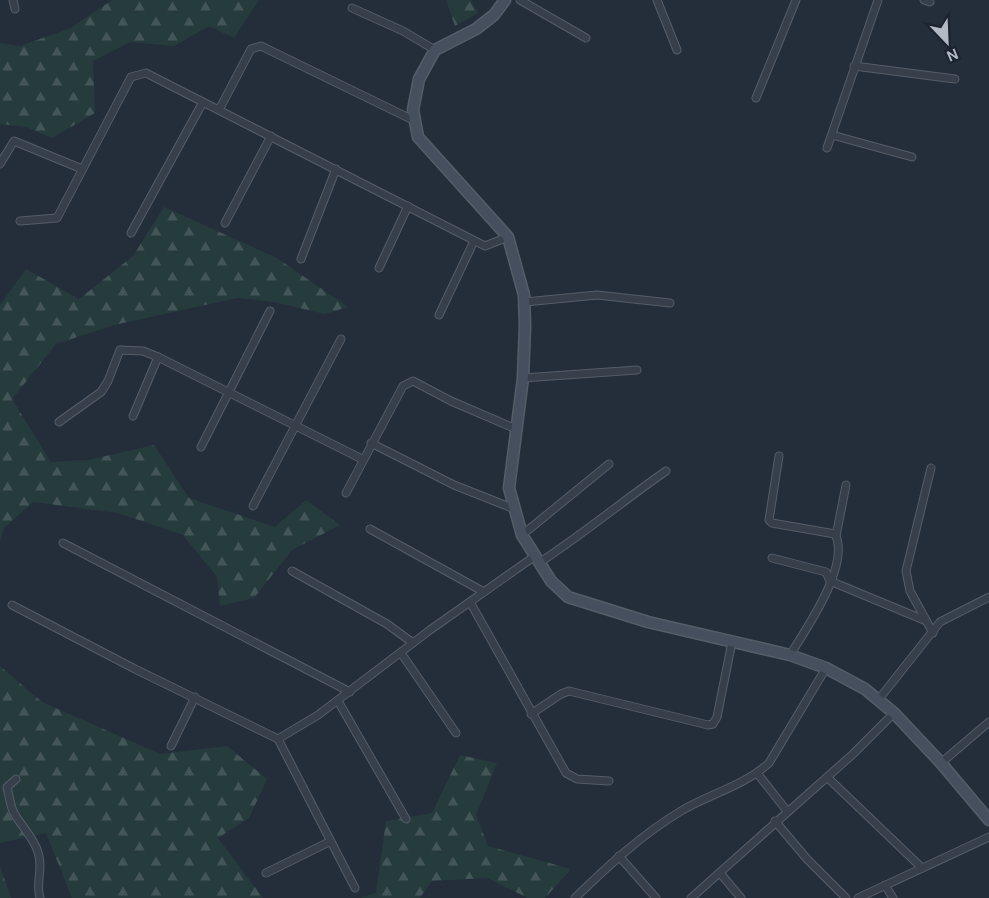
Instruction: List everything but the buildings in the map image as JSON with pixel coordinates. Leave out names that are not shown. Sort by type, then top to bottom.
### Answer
[{"type":"street","points":[[13,0],[15,9]]},
{"type":"street","points":[[505,0],[494,15],[476,29],[435,50],[419,79],[413,98],[413,120],[418,137],[428,150],[508,237],[525,303],[523,378],[509,488],[512,508],[522,535],[551,581],[568,597],[732,642],[790,655],[826,668],[879,699],[941,763],[989,820]]},
{"type":"street","points":[[520,0],[586,38]]},
{"type":"street","points":[[657,0],[677,50]]},
{"type":"street","points":[[756,98],[796,0]]},
{"type":"street","points":[[827,148],[878,0]]},
{"type":"street","points":[[352,8],[403,31],[435,50]]},
{"type":"street","points":[[219,110],[251,49],[261,46],[413,120]]},
{"type":"street","points":[[854,66],[955,80]]},
{"type":"street","points":[[20,221],[57,218],[131,77],[146,73],[474,241],[489,246],[508,237]]},
{"type":"street","points":[[131,233],[203,102]]},
{"type":"street","points":[[832,135],[912,157]]},
{"type":"street","points":[[225,223],[271,136]]},
{"type":"street","points":[[1,158],[14,141],[82,169]]},
{"type":"street","points":[[301,259],[336,169]]},
{"type":"street","points":[[379,268],[408,206]]},
{"type":"street","points":[[439,315],[474,241]]},
{"type":"street","points":[[525,303],[597,295],[670,303]]},
{"type":"street","points":[[201,447],[270,311]]},
{"type":"street","points":[[253,506],[341,339]]},
{"type":"street","points":[[59,422],[101,392],[108,381],[120,350],[143,351],[362,459]]},
{"type":"street","points":[[133,416],[158,357]]},
{"type":"street","points":[[523,378],[637,370]]},
{"type":"street","points":[[346,493],[362,459],[403,386],[414,381],[451,401],[516,429]]},
{"type":"street","points":[[371,443],[454,485],[512,508]]},
{"type":"street","points":[[778,456],[769,520],[772,523],[818,529],[836,536]]},
{"type":"street","points":[[522,535],[609,464]]},
{"type":"street","points":[[930,468],[906,571],[910,591],[933,633]]},
{"type":"street","points":[[278,739],[338,701],[484,592],[586,532],[626,499],[666,471]]},
{"type":"street","points":[[790,655],[822,604],[837,560],[836,536],[846,485]]},
{"type":"street","points":[[370,529],[484,592]]},
{"type":"street","points":[[63,543],[350,692]]},
{"type":"street","points":[[772,558],[826,572],[830,581],[924,620]]},
{"type":"street","points":[[292,571],[387,624],[413,643]]},
{"type":"street","points":[[879,699],[946,617],[989,597]]},
{"type":"street","points":[[470,602],[566,773],[577,779],[609,781]]},
{"type":"street","points":[[12,605],[278,739],[329,842],[355,888]]},
{"type":"street","points":[[531,714],[569,691],[708,725],[714,724],[732,642]]},
{"type":"street","points":[[401,653],[456,733]]},
{"type":"street","points":[[574,898],[637,840],[681,811],[757,773],[769,763],[826,668]]},
{"type":"street","points":[[171,746],[195,697]]},
{"type":"street","points":[[338,701],[406,819]]},
{"type":"street","points":[[691,898],[827,777],[894,713]]},
{"type":"street","points":[[941,763],[989,722]]},
{"type":"street","points":[[757,773],[787,811]]},
{"type":"street","points":[[827,777],[922,868]]},
{"type":"street","points":[[16,779],[8,788],[14,813],[39,853],[42,871],[36,886],[40,898]]},
{"type":"street","points":[[775,821],[846,898]]},
{"type":"street","points":[[858,898],[989,837]]},
{"type":"street","points":[[266,873],[329,842]]},
{"type":"street","points":[[619,856],[656,898]]},
{"type":"street","points":[[720,873],[741,898]]},
{"type":"street","points":[[885,885],[892,898]]},
{"type":"green space","points":[[112,0],[259,0],[234,38],[209,26],[174,46],[130,42],[93,61],[95,113],[52,138],[26,127],[0,124],[0,43],[20,46],[71,28]]},
{"type":"green space","points":[[446,0],[471,0],[478,13],[455,26]]},
{"type":"green space","points":[[164,207],[277,258],[348,307],[325,314],[274,302],[237,298],[114,325],[56,344],[12,399],[51,462],[88,460],[154,445],[189,498],[275,527],[306,500],[340,525],[292,550],[254,598],[220,606],[217,577],[183,535],[118,513],[33,502],[4,528],[0,542],[0,305],[26,269],[79,299],[133,256]]},
{"type":"green space","points":[[0,666],[42,702],[160,754],[227,746],[267,779],[249,818],[218,838],[263,898],[72,898],[46,833],[0,843]]},
{"type":"green space","points":[[460,755],[497,763],[476,815],[488,846],[571,869],[545,898],[528,898],[487,878],[432,881],[420,898],[360,898],[376,893],[386,821],[432,813]]},
{"type":"green space","points":[[0,866],[11,898],[0,898]]}]
